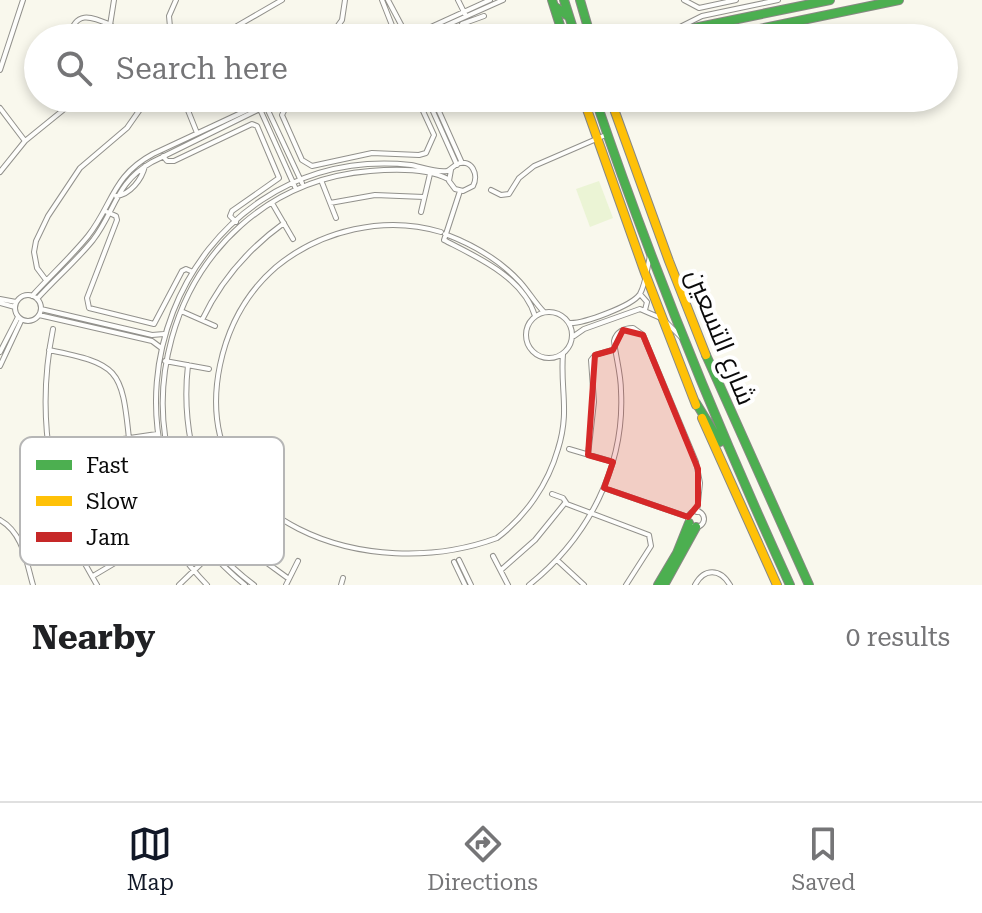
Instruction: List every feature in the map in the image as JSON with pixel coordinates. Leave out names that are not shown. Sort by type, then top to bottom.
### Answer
[{"type":"main road","points":[[564,0],[571,24]]},
{"type":"main road","points":[[717,24],[830,0]]},
{"type":"main road","points":[[783,24],[899,0]]},
{"type":"main road","points":[[553,3],[569,17]]},
{"type":"main road","points":[[553,3],[560,24]]},
{"type":"main road","points":[[583,3],[588,24]]},
{"type":"main road","points":[[588,112],[696,403],[777,585]]},
{"type":"main road","name":"شارع التسعين","points":[[600,112],[682,339],[732,462],[790,585]]},
{"type":"main road","name":"شارع التسعين","points":[[615,112],[685,304],[755,470],[809,585]]},
{"type":"main road","points":[[696,403],[732,462]]},
{"type":"main road","points":[[739,477],[750,476],[755,470]]},
{"type":"main road","points":[[747,493],[751,487],[762,485]]},
{"type":"main road","points":[[661,585],[691,532],[691,522]]},
{"type":"street","points":[[0,70],[23,0]]},
{"type":"street","points":[[111,24],[114,0]]},
{"type":"street","points":[[170,24],[169,16],[176,0]]},
{"type":"street","points":[[241,24],[282,0]]},
{"type":"street","points":[[339,24],[345,0]]},
{"type":"street","points":[[382,0],[393,24]]},
{"type":"street","points":[[388,0],[401,24]]},
{"type":"street","points":[[458,0],[465,14]]},
{"type":"street","points":[[445,24],[490,0]]},
{"type":"street","points":[[440,24],[503,0]]},
{"type":"street","points":[[684,0],[699,8],[736,0]]},
{"type":"street","points":[[688,24],[702,16],[778,0]]},
{"type":"street","points":[[462,24],[484,16]]},
{"type":"street","points":[[75,24],[81,18],[92,17],[109,24]]},
{"type":"street","points":[[0,108],[25,141]]},
{"type":"street","points":[[0,172],[25,141],[61,112]]},
{"type":"street","points":[[46,280],[37,268],[34,252],[36,241],[53,207],[80,168],[127,128],[138,112]]},
{"type":"street","points":[[189,112],[197,133]]},
{"type":"street","points":[[35,297],[46,280],[90,232],[116,185],[130,169],[153,154],[248,112]]},
{"type":"street","points":[[265,112],[295,187]]},
{"type":"street","points":[[266,112],[302,184]]},
{"type":"street","points":[[284,112],[282,115],[305,164],[315,166],[372,153],[419,155],[430,149],[433,133],[423,112]]},
{"type":"street","points":[[302,184],[372,171],[444,176],[452,187],[460,191],[471,188],[476,178],[473,169],[459,164],[436,112]]},
{"type":"street","points":[[35,297],[91,242],[116,196],[128,192],[145,166],[238,117]]},
{"type":"street","points":[[163,156],[167,161],[174,161],[256,125],[279,180],[232,211],[230,216],[236,222]]},
{"type":"street","points":[[223,127],[227,136]]},
{"type":"street","points":[[491,190],[501,195],[509,194],[519,178],[534,166],[608,134]]},
{"type":"street","points":[[269,151],[278,147]]},
{"type":"street","points":[[372,153],[373,165]]},
{"type":"street","points":[[161,437],[155,385],[164,334],[193,272],[213,245],[236,222],[268,199],[337,171],[397,164],[451,170]]},
{"type":"street","points":[[449,181],[451,170],[459,164]]},
{"type":"street","points":[[421,212],[430,174]]},
{"type":"street","points":[[321,180],[336,218]]},
{"type":"street","points":[[160,434],[165,361],[180,310],[198,277],[239,227],[295,187]]},
{"type":"street","points":[[460,191],[443,233],[445,241],[476,255],[503,275],[527,300],[535,316]]},
{"type":"street","points":[[330,203],[375,195],[424,197]]},
{"type":"street","points":[[272,203],[293,239]]},
{"type":"street","points":[[107,212],[115,215],[117,220],[86,303],[89,308],[156,323],[182,271],[188,269],[193,272]]},
{"type":"street","points":[[202,320],[236,266],[258,243],[284,223]]},
{"type":"street","points":[[221,437],[216,399],[223,351],[237,316],[248,298],[273,270],[288,258],[338,233],[397,225],[443,233],[470,244],[499,262],[516,277],[544,312]]},
{"type":"street","points":[[481,549],[525,511],[551,469],[565,421],[560,355],[572,338],[584,329],[634,301],[640,294],[650,255]]},
{"type":"street","points":[[640,294],[647,302],[645,310]]},
{"type":"street","points":[[15,304],[24,295],[35,297]]},
{"type":"street","points":[[20,319],[33,321],[39,315],[41,309],[35,297]]},
{"type":"street","points":[[0,301],[15,304]]},
{"type":"street","points":[[634,301],[637,309]]},
{"type":"street","points":[[0,366],[20,319],[15,304]]},
{"type":"street","points":[[174,307],[215,326]]},
{"type":"street","points":[[41,309],[152,335],[164,334]]},
{"type":"street","points":[[569,323],[580,323],[620,310],[645,310],[663,319],[682,339]]},
{"type":"street","points":[[560,355],[542,357],[530,348],[526,331],[535,316],[556,312],[569,323],[572,338]]},
{"type":"street","points":[[39,315],[154,341],[161,348]]},
{"type":"street","points":[[119,327],[122,317]]},
{"type":"street","points":[[0,352],[20,319]]},
{"type":"street","points":[[529,585],[557,560],[591,514],[604,488],[613,462],[621,406],[615,338],[623,330],[633,328],[643,335],[696,462],[700,483],[697,512],[691,522]]},
{"type":"street","points":[[47,437],[45,400],[53,329]]},
{"type":"street","points":[[588,455],[594,402],[591,360],[595,355],[615,349]]},
{"type":"street","points":[[49,350],[94,360],[112,371],[125,395],[132,437]]},
{"type":"street","points":[[165,361],[209,369]]},
{"type":"street","points":[[188,365],[186,397],[189,437]]},
{"type":"street","points":[[139,437],[160,434]]},
{"type":"street","points":[[569,449],[613,462]]},
{"type":"street","points":[[604,488],[701,525],[704,519],[697,512]]},
{"type":"street","points":[[552,494],[563,498],[565,503],[651,538],[651,546],[626,585]]},
{"type":"street","points":[[501,570],[535,540],[565,503]]},
{"type":"street","points":[[0,520],[10,526],[20,543]]},
{"type":"street","points":[[444,566],[468,556]]},
{"type":"street","points":[[493,556],[508,585]]},
{"type":"street","points":[[557,560],[584,585]]},
{"type":"street","points":[[286,585],[298,561]]},
{"type":"street","points":[[456,561],[468,585]]},
{"type":"street","points":[[27,565],[33,585]]},
{"type":"street","points":[[87,565],[97,585]]},
{"type":"street","points":[[92,577],[112,565]]},
{"type":"street","points":[[190,565],[207,585]]},
{"type":"street","points":[[179,585],[199,565]]},
{"type":"street","points":[[224,565],[245,585]]},
{"type":"street","points":[[233,565],[254,585]]},
{"type":"street","points":[[270,565],[289,579]]},
{"type":"street","points":[[695,585],[701,576],[712,572],[723,575],[730,585]]},
{"type":"street","points":[[341,585],[343,578]]},
{"type":"highlighted area","points":[[623,330],[643,335],[698,469],[698,505],[688,517],[604,488],[613,462],[588,455],[595,355],[613,350]]},
{"type":"green space","points":[[599,181],[613,218],[590,227],[576,189]]},
{"type":"traffic: fast","points":[[552,0],[560,24]]},
{"type":"traffic: fast","points":[[564,0],[572,24]]},
{"type":"traffic: fast","points":[[580,0],[587,24]]},
{"type":"traffic: fast","points":[[713,24],[830,0]]},
{"type":"traffic: fast","points":[[783,24],[899,0]]},
{"type":"traffic: fast","points":[[554,6],[568,16]]},
{"type":"traffic: fast","points":[[600,112],[686,344],[790,585]]},
{"type":"traffic: fast","points":[[706,355],[809,585]]},
{"type":"traffic: fast","points":[[696,403],[720,442]]},
{"type":"traffic: fast","points":[[658,585],[677,553],[689,523]]},
{"type":"traffic: fast","points":[[664,585],[696,527]]},
{"type":"traffic: slow","points":[[588,112],[696,405]]},
{"type":"traffic: slow","points":[[615,112],[706,355]]},
{"type":"traffic: slow","points":[[702,418],[777,585]]}]
